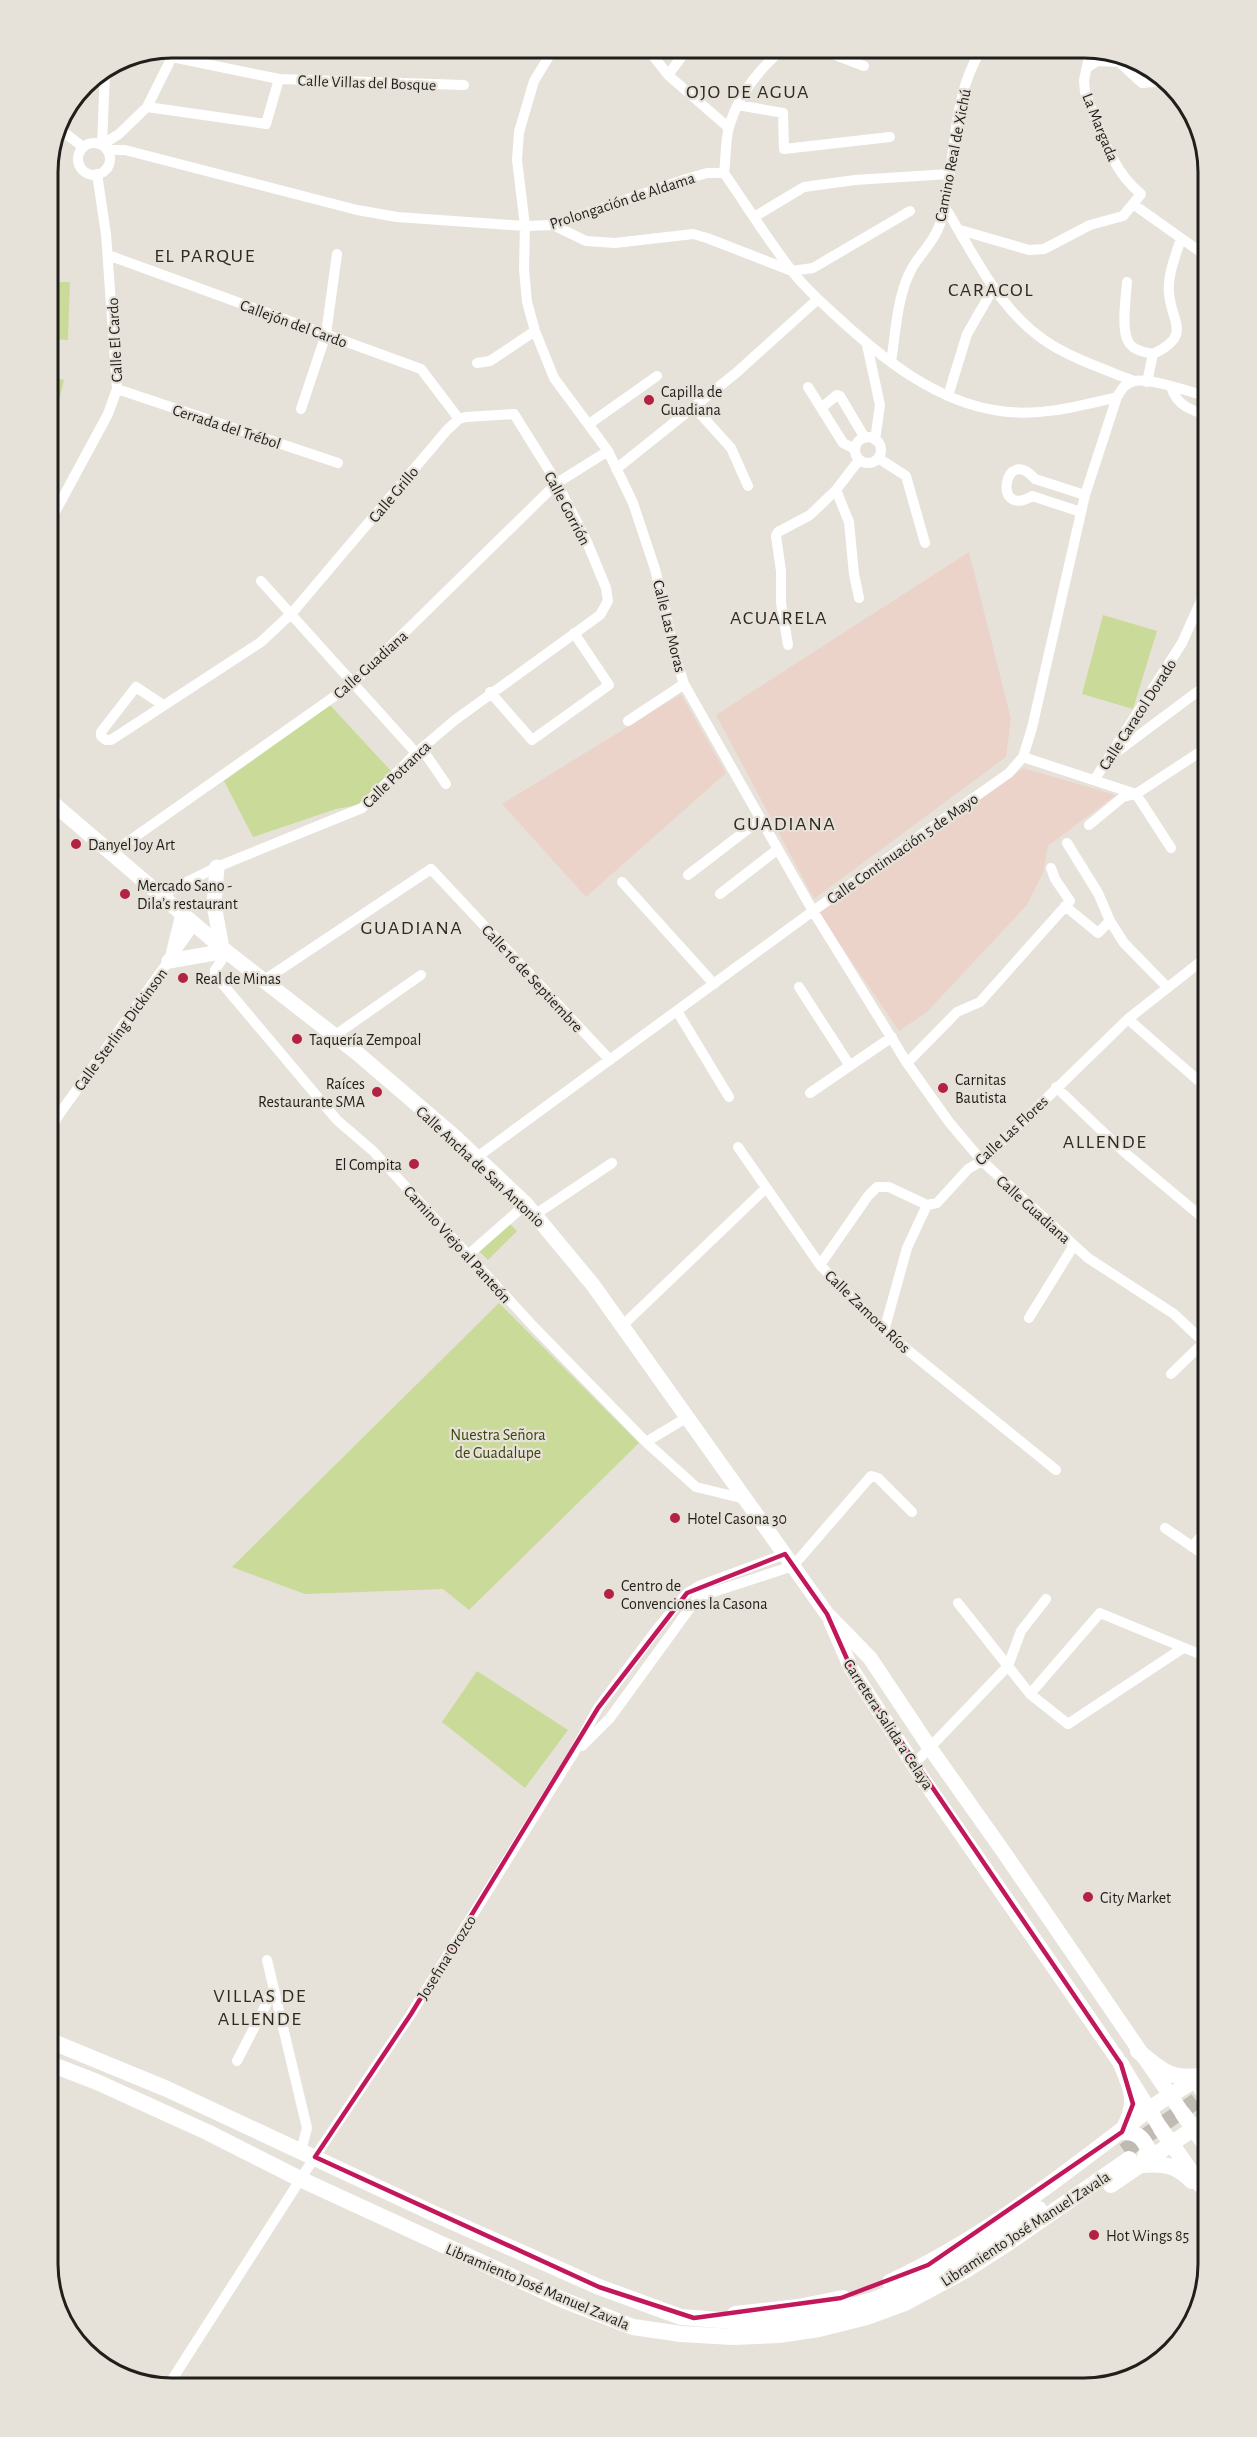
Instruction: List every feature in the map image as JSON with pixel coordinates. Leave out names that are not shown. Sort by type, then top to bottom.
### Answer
[{"type":"main road","name":"Calle Ancha de San Antonio","points":[[59,808],[225,950],[334,1036],[477,1157],[531,1209],[593,1285],[827,1614]]},
{"type":"main road","points":[[171,958],[225,950],[214,905],[217,867]]},
{"type":"main road","points":[[171,958],[189,919]]},
{"type":"main road","name":"Carretera Salida a Celaya","points":[[827,1614],[870,1658],[1183,2114]]},
{"type":"main road","name":"Carretera Salida a Celaya","points":[[827,1614],[851,1668],[914,1764],[1121,2064],[1161,2129]]},
{"type":"main road","points":[[968,1843],[987,1829]]},
{"type":"main road","name":"Libramiento José Manuel Zavala","points":[[58,2044],[167,2090],[599,2287],[639,2304],[681,2317],[758,2324],[822,2314],[895,2291],[917,2283],[1132,2159]]},
{"type":"main road","points":[[1138,2051],[1165,2073],[1182,2078],[1198,2075]]},
{"type":"main road","points":[[1121,2064],[1132,2092],[1133,2104],[1122,2132]]},
{"type":"main road","name":"Libramiento José Manuel Zavala","points":[[58,2067],[207,2132],[300,2179],[547,2292],[633,2327],[681,2334],[779,2335],[819,2329],[867,2317],[905,2303],[966,2270],[1132,2159]]},
{"type":"main road","points":[[694,2318],[798,2307],[841,2298],[882,2286],[928,2265],[986,2228],[1122,2132],[1149,2110],[1198,2078]]},
{"type":"main road","points":[[1183,2114],[1198,2135]]},
{"type":"main road","points":[[1132,2159],[1172,2144],[1198,2126]]},
{"type":"main road","points":[[1161,2129],[1198,2182]]},
{"type":"main road","points":[[1122,2132],[1134,2132],[1143,2138],[1148,2148],[1132,2159]]},
{"type":"main road","points":[[1132,2159],[1163,2163],[1186,2175],[1198,2187]]},
{"type":"street","points":[[104,147],[147,107],[171,59]]},
{"type":"street","points":[[182,59],[279,79]]},
{"type":"street","name":"Calle Las Moras","points":[[547,59],[534,81],[519,132],[517,160],[525,226],[524,269],[527,302],[535,331],[554,378],[608,451],[633,503],[655,569],[684,684],[813,911],[892,1038]]},
{"type":"street","points":[[656,59],[668,75],[729,128]]},
{"type":"street","points":[[668,75],[680,59]]},
{"type":"street","points":[[771,59],[760,68],[738,105],[729,128],[724,174],[792,271],[867,345],[927,385],[948,396],[978,407],[1001,412],[1054,411],[1117,397],[1123,387],[1134,381]]},
{"type":"street","points":[[846,59],[864,66]]},
{"type":"street","name":"Camino Real de Xichú","points":[[891,362],[903,289],[912,269],[935,236],[941,223],[957,113],[965,84],[977,59]]},
{"type":"street","points":[[1088,67],[1089,59]]},
{"type":"street","name":"La Margada","points":[[1109,62],[1097,61],[1088,67],[1084,92],[1115,165],[1129,184],[1141,194],[1133,204]]},
{"type":"street","name":"La Margada","points":[[1123,66],[1142,83],[1153,82]]},
{"type":"street","name":"Calle Villas del Bosque","points":[[147,107],[266,124],[279,79],[464,86]]},
{"type":"street","points":[[104,147],[95,143],[83,147],[79,155],[79,164],[85,172],[96,174],[105,170],[109,164],[104,147],[105,81]]},
{"type":"street","points":[[738,105],[783,113],[784,149],[890,137]]},
{"type":"street","points":[[65,133],[83,147]]},
{"type":"street","name":"Prolongación de Aldama","points":[[104,147],[125,150],[357,210],[397,217],[525,226],[554,225],[686,179],[707,173],[724,174]]},
{"type":"street","name":"Calle El Cardo","points":[[59,505],[108,414],[117,389],[108,255],[96,174]]},
{"type":"street","points":[[754,217],[804,187],[855,180],[949,174]]},
{"type":"street","points":[[960,231],[1029,250],[1044,249],[1089,225],[1123,216],[1133,204],[1198,250]]},
{"type":"street","points":[[944,206],[993,289],[1010,309],[1048,343],[1071,356],[1134,381],[1198,394]]},
{"type":"street","points":[[554,225],[586,241],[605,243],[693,234],[792,271],[813,268],[910,211]]},
{"type":"street","points":[[1147,382],[1153,354],[1169,344],[1179,326],[1169,294],[1169,284],[1181,238]]},
{"type":"street","points":[[301,409],[326,334],[337,254]]},
{"type":"street","name":"Callejón del Cardo","points":[[108,255],[421,369],[459,419]]},
{"type":"street","points":[[1127,282],[1125,330],[1128,342],[1138,350],[1153,354]]},
{"type":"street","points":[[948,396],[967,334],[993,289]]},
{"type":"street","points":[[616,469],[736,373],[818,299]]},
{"type":"street","points":[[477,363],[490,360],[535,331]]},
{"type":"street","points":[[867,345],[880,405],[870,439]]},
{"type":"street","points":[[589,424],[657,376]]},
{"type":"street","points":[[808,387],[843,443],[855,449]]},
{"type":"street","points":[[1171,387],[1174,397],[1180,404],[1198,413]]},
{"type":"street","name":"Cerrada del Trébol","points":[[117,389],[338,463]]},
{"type":"street","points":[[821,408],[837,395],[840,396],[870,439],[880,448],[878,458],[869,463],[859,460]]},
{"type":"street","name":"Calle Continuación 5 de Mayo","points":[[477,1157],[813,911],[1009,773],[1023,757],[1032,728],[1085,495],[1117,397]]},
{"type":"street","points":[[694,407],[731,448],[748,486]]},
{"type":"street","name":"Calle Gorrión","points":[[459,419],[514,414],[557,483],[587,542],[606,588],[608,601],[605,608]]},
{"type":"street","name":"Calle Grillo","points":[[164,705],[136,687],[101,732],[101,736],[106,740],[111,740],[261,642],[292,613],[447,430],[459,419]]},
{"type":"street","points":[[859,460],[855,449],[857,443],[870,439]]},
{"type":"street","name":"Calle Guadiana","points":[[112,853],[352,684],[557,483],[608,451]]},
{"type":"street","points":[[878,458],[906,476],[925,543]]},
{"type":"street","points":[[788,645],[781,603],[781,571],[776,536],[778,532],[810,515],[836,490],[859,460]]},
{"type":"street","points":[[1081,512],[1032,496],[1024,500],[1016,500],[1008,495],[1005,487],[1006,479],[1012,472],[1021,470],[1029,472],[1035,479],[1085,495]]},
{"type":"street","points":[[836,490],[849,522],[854,574],[859,598]]},
{"type":"street","points":[[261,581],[292,613],[352,684],[419,751],[446,784]]},
{"type":"street","name":"Calle Potranca","points":[[161,895],[217,867],[362,808],[419,751],[490,692],[600,615],[605,608]]},
{"type":"street","name":"Calle Caracol Dorado","points":[[1095,779],[1182,643],[1198,608]]},
{"type":"street","points":[[490,692],[532,740],[609,685],[574,633]]},
{"type":"street","points":[[628,721],[684,684]]},
{"type":"street","points":[[1111,755],[1198,691]]},
{"type":"street","points":[[1089,825],[1123,797],[1136,794],[1198,754]]},
{"type":"street","points":[[1023,757],[1136,794],[1171,848]]},
{"type":"street","points":[[688,875],[761,819]]},
{"type":"street","points":[[1067,843],[1098,893],[1110,921],[1124,943],[1167,987]]},
{"type":"street","points":[[720,894],[778,849]]},
{"type":"street","points":[[1051,868],[1067,903],[1098,933],[1110,921]]},
{"type":"street","name":"Calle 16 de Septiembre","points":[[263,981],[431,869],[610,1060]]},
{"type":"street","points":[[622,882],[714,984]]},
{"type":"street","points":[[908,1063],[957,1012],[980,1002],[1067,903]]},
{"type":"street","name":"Camino Viejo al Panteón","points":[[225,950],[215,970],[215,975],[337,1120],[373,1152],[533,1326],[646,1442],[696,1487],[745,1499]]},
{"type":"street","name":"Calle Sterling Dickinson","points":[[59,1115],[171,958]]},
{"type":"street","name":"Calle Las Flores","points":[[927,1205],[937,1203],[968,1169],[981,1161],[1128,1019],[1198,963]]},
{"type":"street","points":[[334,1036],[421,975]]},
{"type":"street","points":[[799,987],[850,1066]]},
{"type":"street","points":[[677,1011],[729,1097]]},
{"type":"street","points":[[1128,1019],[1198,1080]]},
{"type":"street","points":[[810,1093],[892,1038]]},
{"type":"street","name":"Calle Guadiana","points":[[892,1038],[949,1122],[981,1161],[1074,1245],[1115,1277],[1174,1314],[1198,1336]]},
{"type":"street","points":[[1056,1087],[1123,1151],[1198,1214]]},
{"type":"street","name":"Calle Zamora Ríos","points":[[738,1147],[820,1265],[884,1331],[1056,1470]]},
{"type":"street","points":[[468,1255],[531,1209],[612,1162]]},
{"type":"street","points":[[820,1265],[868,1196],[877,1187],[889,1187],[927,1205],[906,1248],[884,1331]]},
{"type":"street","points":[[622,1326],[766,1188]]},
{"type":"street","points":[[1029,1318],[1074,1245]]},
{"type":"street","points":[[1171,1374],[1198,1352]]},
{"type":"street","points":[[646,1442],[686,1418]]},
{"type":"street","points":[[789,1560],[872,1476],[878,1478],[912,1512]]},
{"type":"street","points":[[1165,1528],[1198,1550]]},
{"type":"street","points":[[1192,1546],[1198,1539]]},
{"type":"street","name":"Josefina Orozco","points":[[173,2378],[300,2179],[308,2154],[411,2014],[573,1755],[610,1718],[698,1597],[789,1560]]},
{"type":"street","points":[[914,1764],[1008,1666],[1021,1631],[1046,1599]]},
{"type":"street","points":[[958,1604],[1030,1694],[1068,1724],[1183,1648]]},
{"type":"street","points":[[1030,1694],[1100,1613],[1198,1654]]},
{"type":"street","points":[[267,1960],[307,2128],[308,2154]]},
{"type":"street","points":[[237,2061],[274,1989]]},
{"type":"highlighted area","points":[[785,1554],[827,1614],[851,1668],[1121,2064],[1133,2104],[1122,2132],[928,2265],[841,2298],[694,2318],[599,2287],[315,2157],[411,2014],[598,1708],[687,1593]]},
{"type":"shaded area","points":[[969,552],[1011,719],[1006,757],[814,899],[716,715]]},
{"type":"shaded area","points":[[681,694],[726,773],[586,897],[502,804]]},
{"type":"shaded area","points":[[1023,768],[1116,795],[1048,846],[1043,873],[1027,905],[927,1012],[899,1031],[818,912]]},
{"type":"green space","points":[[59,282],[70,282],[68,340],[59,340]]},
{"type":"green space","points":[[59,379],[64,380],[59,401]]},
{"type":"green space","points":[[1103,615],[1157,631],[1133,709],[1082,694]]},
{"type":"green space","points":[[330,705],[391,771],[358,805],[336,809],[253,837],[224,781]]},
{"type":"green space","points":[[508,1222],[517,1231],[488,1260],[479,1251]]},
{"type":"green space","name":"Nuestra Señora de Guadalupe","points":[[499,1303],[639,1443],[469,1610],[443,1589],[305,1594],[232,1567]]},
{"type":"green space","points":[[477,1671],[568,1730],[525,1788],[442,1722]]},
{"type":"tunnel","points":[[1124,2151],[1198,2100]]},
{"type":"place","name":"Capilla de Guadiana","points":[[649,400]]},
{"type":"place","name":"Danyel Joy Art","points":[[76,844]]},
{"type":"place","name":"Mercado Sano - Dila’s restaurant","points":[[125,894]]},
{"type":"place","name":"Real de Minas","points":[[183,978]]},
{"type":"place","name":"Taquería Zempoal","points":[[297,1039]]},
{"type":"place","name":"Carnitas Bautista","points":[[943,1088]]},
{"type":"place","name":"Raíces Restaurante SMA","points":[[377,1092]]},
{"type":"place","name":"El Compita","points":[[414,1164]]},
{"type":"place","name":"Hotel Casona 30","points":[[675,1518]]},
{"type":"place","name":"Centro de Convenciones la Casona","points":[[609,1594]]},
{"type":"place","name":"City Market","points":[[1088,1897]]},
{"type":"place","name":"Hot Wings 85","points":[[1094,2235]]},
{"type":"district","name":"OJO DE AGUA","points":[[748,91]]},
{"type":"district","name":"EL PARQUE","points":[[205,255]]},
{"type":"district","name":"CARACOL","points":[[991,289]]},
{"type":"district","name":"ACUARELA","points":[[779,617]]},
{"type":"district","name":"GUADIANA","points":[[785,823]]},
{"type":"district","name":"GUADIANA","points":[[412,927]]},
{"type":"district","name":"ALLENDE","points":[[1105,1141]]},
{"type":"district","name":"VILLAS DE ALLENDE","points":[[260,2006]]}]
